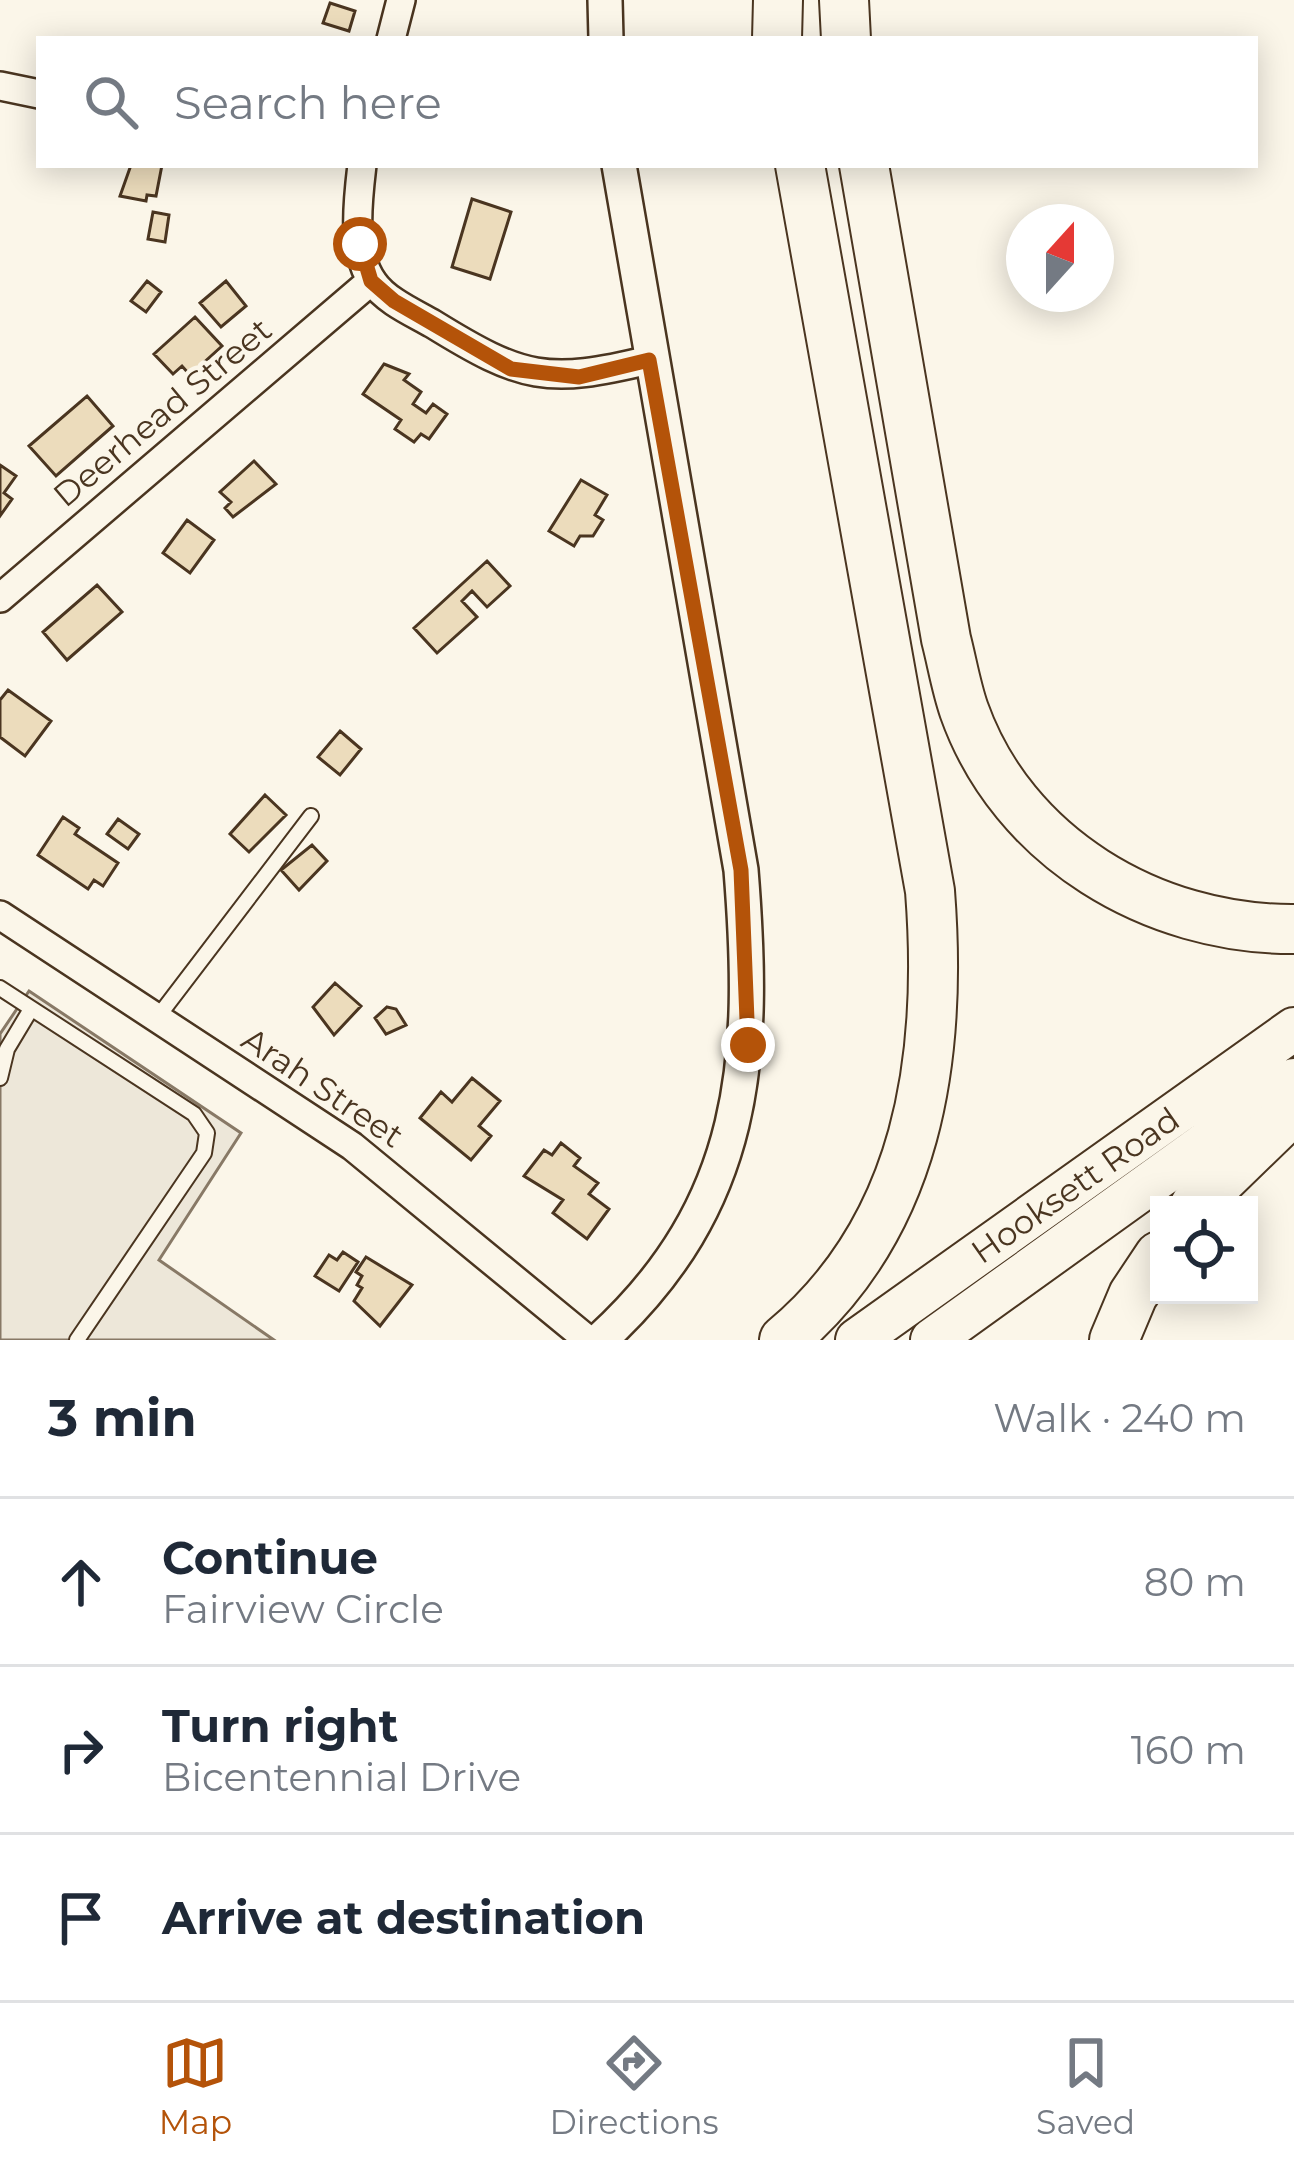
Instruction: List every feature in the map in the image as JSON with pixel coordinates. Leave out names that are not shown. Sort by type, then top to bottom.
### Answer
[{"type":"highway","points":[[777,36],[778,0]]},
{"type":"highway","points":[[844,0],[846,36]]},
{"type":"highway","points":[[784,1340],[824,1306],[847,1276],[898,1182],[922,1110],[932,1049],[936,970],[930,891],[801,168]]},
{"type":"highway","points":[[865,168],[946,639],[964,712],[998,778],[1034,821],[1104,880],[1160,907],[1214,923],[1294,929]]},
{"type":"highway","points":[[1204,1196],[1294,1109]]},
{"type":"highway","points":[[1114,1340],[1150,1270]]},
{"type":"main road","name":"Hooksett Road","points":[[857,1340],[1294,1029]]},
{"type":"main road","name":"Hooksett Road","points":[[932,1340],[1294,1080]]},
{"type":"street","points":[[393,36],[400,0]]},
{"type":"street","points":[[605,0],[606,36]]},
{"type":"street","points":[[0,86],[36,93]]},
{"type":"street","points":[[362,168],[360,244],[371,281],[394,301],[511,369],[579,377],[649,360]]},
{"type":"street","points":[[600,1340],[651,1289],[687,1235],[716,1177],[736,1111],[748,1045],[741,870],[649,360],[619,168]]},
{"type":"street","name":"Deerhead Street","points":[[0,598],[371,281]]},
{"type":"street","name":"Arah Street","points":[[0,915],[352,1146],[588,1340]]},
{"type":"lane","points":[[157,1018],[311,816]]},
{"type":"lane","points":[[0,988],[194,1114],[207,1133],[204,1153],[77,1340]]},
{"type":"lane","points":[[0,1078],[7,1049],[31,1009]]},
{"type":"shaded area","points":[[29,991],[241,1133],[159,1260],[274,1340],[0,1340],[0,1034]]},
{"type":"building","points":[[330,3],[355,11],[349,31],[323,23]]},
{"type":"building","points":[[130,168],[161,168],[156,196],[147,195],[146,201],[120,196]]},
{"type":"building","points":[[472,199],[511,212],[490,279],[452,267]]},
{"type":"building","points":[[153,212],[169,215],[165,242],[148,239]]},
{"type":"building","points":[[147,281],[161,292],[146,312],[131,301]]},
{"type":"building","points":[[226,281],[246,306],[221,327],[200,303]]},
{"type":"building","points":[[195,317],[222,346],[190,375],[182,366],[173,374],[154,354]]},
{"type":"building","points":[[384,364],[409,374],[404,380],[421,392],[413,404],[426,413],[433,404],[447,414],[429,439],[421,434],[414,442],[395,429],[401,420],[363,394]]},
{"type":"building","points":[[87,396],[113,426],[56,476],[29,446]]},
{"type":"building","points":[[254,461],[276,484],[233,517],[225,508],[231,502],[220,492]]},
{"type":"building","points":[[0,465],[16,476],[4,493],[12,499],[0,516]]},
{"type":"building","points":[[581,480],[607,495],[595,515],[603,520],[593,536],[580,536],[574,546],[549,531]]},
{"type":"building","points":[[187,520],[214,540],[190,573],[163,553]]},
{"type":"building","points":[[487,561],[510,586],[487,607],[472,591],[462,601],[477,617],[437,653],[414,628]]},
{"type":"building","points":[[97,585],[122,612],[67,660],[43,632]]},
{"type":"building","points":[[8,690],[51,721],[25,756],[0,737],[0,700]]},
{"type":"building","points":[[340,731],[361,749],[340,775],[318,757]]},
{"type":"building","points":[[265,795],[286,815],[249,852],[230,834]]},
{"type":"building","points":[[63,817],[79,828],[75,834],[118,863],[103,886],[94,880],[88,889],[38,855]]},
{"type":"building","points":[[118,819],[139,834],[128,849],[107,834]]},
{"type":"building","points":[[312,845],[327,861],[299,890],[281,870]]},
{"type":"building","points":[[335,983],[361,1006],[334,1035],[313,1007]]},
{"type":"building","points":[[387,1007],[396,1009],[406,1025],[386,1034],[375,1018]]},
{"type":"building","points":[[472,1078],[500,1101],[479,1126],[491,1136],[471,1160],[420,1118],[441,1092],[452,1102]]},
{"type":"building","points":[[561,1143],[580,1158],[574,1166],[598,1183],[589,1194],[609,1209],[587,1239],[553,1213],[563,1200],[524,1176],[544,1150],[552,1155]]},
{"type":"building","points":[[343,1252],[358,1262],[339,1291],[315,1276],[329,1255],[337,1260]]},
{"type":"building","points":[[366,1257],[412,1285],[380,1326],[354,1301],[362,1288],[357,1285],[362,1276],[356,1272]]},
{"type":"route","points":[[360,244],[371,281],[394,301],[511,369],[579,377],[649,360],[741,870],[750,980],[748,1045]]}]
